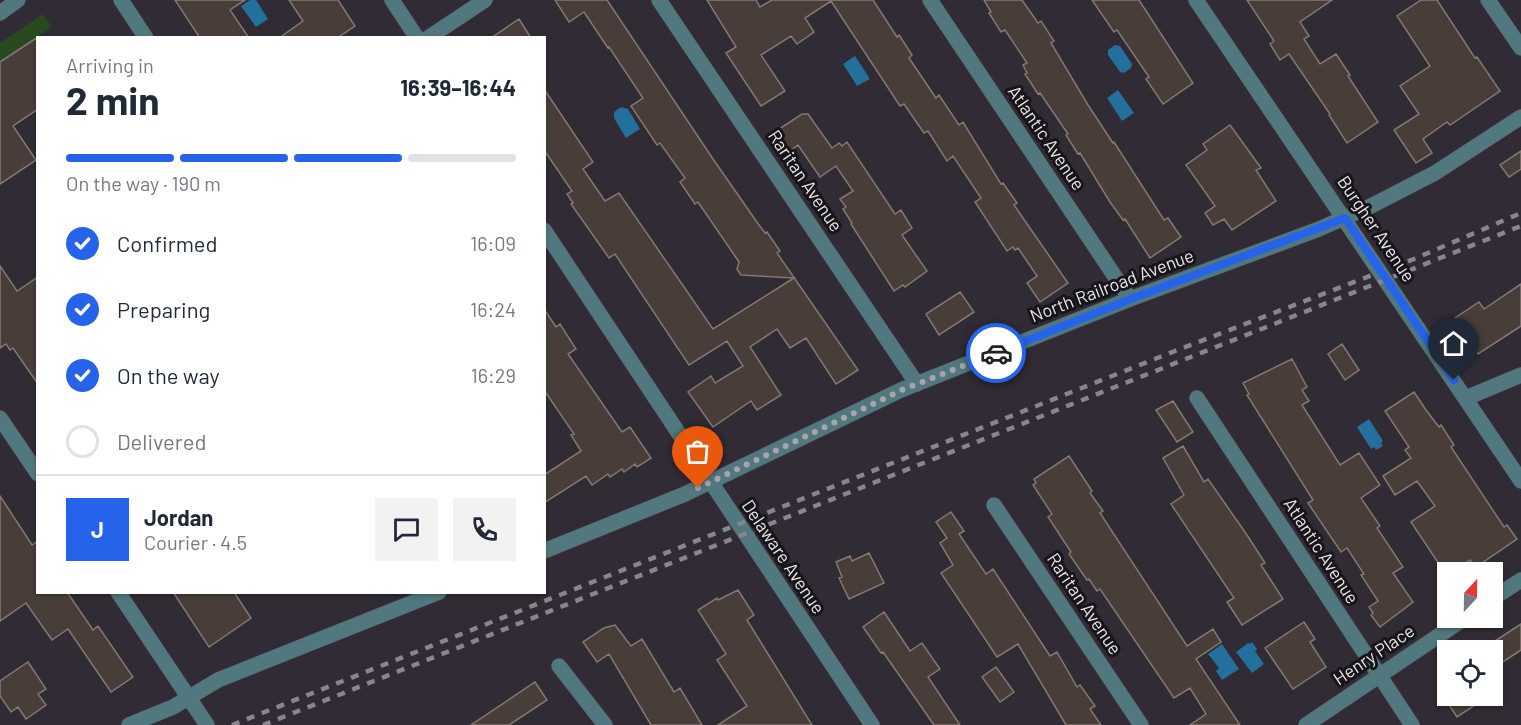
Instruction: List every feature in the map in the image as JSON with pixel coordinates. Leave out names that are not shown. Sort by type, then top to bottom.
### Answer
[{"type":"street","points":[[0,12],[18,0]]},
{"type":"street","points":[[121,0],[145,36]]},
{"type":"street","points":[[392,0],[416,36]]},
{"type":"street","points":[[431,36],[485,0]]},
{"type":"street","name":"Raritan Avenue","points":[[659,0],[917,384]]},
{"type":"street","name":"Atlantic Avenue","points":[[930,0],[1131,299]]},
{"type":"street","name":"Burgher Avenue","points":[[1196,0],[1521,481]]},
{"type":"street","points":[[1488,0],[1521,48]]},
{"type":"street","name":"North Railroad Avenue","points":[[546,550],[672,500],[917,384],[1131,299],[1345,218],[1388,199],[1521,117]]},
{"type":"street","name":"Delaware Avenue","points":[[546,233],[872,725]]},
{"type":"street","points":[[1466,398],[1521,375]]},
{"type":"street","name":"Atlantic Avenue","points":[[1197,398],[1412,725]]},
{"type":"street","points":[[0,418],[36,471]]},
{"type":"street","name":"Raritan Avenue","points":[[994,505],[1141,725]]},
{"type":"street","points":[[1503,592],[1521,580]]},
{"type":"street","points":[[119,594],[207,725]]},
{"type":"street","points":[[129,725],[173,707],[218,680],[434,594]]},
{"type":"street","name":"Henry Place","points":[[1306,725],[1450,628]]},
{"type":"street","points":[[559,666],[604,725]]},
{"type":"green space","points":[[43,14],[52,27],[3,60],[0,76],[0,43]]},
{"type":"water","points":[[250,0],[256,0],[268,19],[256,27],[241,6]]},
{"type":"water","points":[[1115,45],[1120,46],[1132,64],[1131,68],[1124,73],[1120,72],[1108,55],[1108,50]]},
{"type":"water","points":[[855,56],[870,79],[857,86],[843,64]]},
{"type":"water","points":[[1118,90],[1134,113],[1122,121],[1107,98]]},
{"type":"water","points":[[621,107],[628,109],[640,129],[626,138],[614,118],[614,112]]},
{"type":"water","points":[[1369,419],[1383,441],[1381,443],[1383,446],[1376,450],[1374,447],[1371,449],[1357,427]]},
{"type":"water","points":[[1252,642],[1264,664],[1252,673],[1236,652]]},
{"type":"water","points":[[1222,644],[1239,669],[1222,680],[1216,671],[1219,668],[1208,654]]},
{"type":"building","points":[[175,0],[245,0],[230,10],[248,36],[199,36]]},
{"type":"building","points":[[289,0],[338,0],[355,26],[340,36],[282,36],[303,21]]},
{"type":"building","points":[[555,0],[607,0],[713,159],[780,251],[777,253],[858,370],[836,384],[806,338],[790,348],[777,329],[750,347],[781,395],[757,410],[751,401],[713,427],[688,392],[711,376],[715,383],[743,366],[727,341],[689,365],[615,254],[609,258],[571,204],[573,203],[567,194],[572,191],[546,153],[546,92],[593,162],[583,169],[605,201],[619,193],[713,329],[794,278],[741,275],[737,269],[739,262],[698,202],[695,204],[680,182],[685,178],[660,143],[657,145],[631,106],[643,98],[609,47],[584,12],[569,22]]},
{"type":"building","points":[[707,0],[756,0],[760,7],[772,0],[873,0],[897,37],[899,35],[912,55],[909,58],[936,98],[939,95],[959,125],[963,122],[1001,184],[1003,183],[1017,203],[1014,205],[1068,283],[1040,302],[1027,283],[1037,276],[1018,248],[1015,250],[1013,247],[1007,251],[975,202],[981,198],[953,156],[947,161],[928,131],[924,133],[904,104],[900,106],[831,1],[805,18],[814,32],[797,44],[791,36],[761,55],[785,91],[761,106],[726,53],[736,47]]},
{"type":"building","points":[[984,0],[1022,0],[1038,23],[1041,21],[1054,41],[1051,43],[1088,105],[1164,220],[1168,218],[1181,237],[1150,258],[1125,219],[1123,220],[1110,202],[1080,153],[1078,154],[1066,135],[1068,134],[1025,74],[1027,73],[1023,65],[1027,63],[1005,30],[1001,32]]},
{"type":"building","points":[[1092,0],[1139,0],[1193,83],[1163,104],[1146,79],[1149,77],[1117,30],[1114,32]]},
{"type":"building","points":[[1247,0],[1332,0],[1300,22],[1309,36],[1304,39],[1320,64],[1336,54],[1378,122],[1347,143],[1289,54],[1280,60],[1270,44],[1274,41]]},
{"type":"building","points":[[1421,0],[1437,0],[1500,91],[1450,125],[1447,122],[1423,139],[1432,153],[1416,163],[1394,130],[1419,114],[1400,86],[1430,66],[1397,16]]},
{"type":"building","points":[[519,19],[530,36],[494,36]]},
{"type":"building","points":[[36,38],[36,110],[13,126],[36,160],[0,184],[0,62]]},
{"type":"building","points":[[802,114],[808,114],[832,148],[839,143],[842,146],[847,142],[895,214],[901,210],[912,228],[902,235],[927,271],[905,287],[903,285],[894,291],[851,224],[843,209],[846,207],[840,199],[853,191],[836,166],[820,177],[798,145],[790,151],[776,131]]},
{"type":"building","points":[[1230,125],[1261,168],[1256,170],[1276,201],[1232,230],[1224,219],[1213,225],[1205,213],[1215,206],[1186,165],[1207,150],[1203,144]]},
{"type":"building","points":[[1521,151],[1521,169],[1509,177],[1500,165]]},
{"type":"building","points":[[0,266],[17,291],[36,278],[36,381],[13,348],[10,350],[6,344],[0,348]]},
{"type":"building","points":[[1521,284],[1521,326],[1478,354],[1455,318],[1479,302],[1484,309]]},
{"type":"building","points":[[960,292],[974,312],[939,335],[926,314]]},
{"type":"building","points":[[546,312],[556,327],[560,324],[576,349],[568,354],[622,432],[630,427],[651,458],[637,467],[635,464],[624,472],[622,469],[610,477],[608,474],[592,485],[586,476],[546,502],[546,474],[581,451],[571,435],[574,434],[546,393]]},
{"type":"building","points":[[1342,344],[1359,370],[1345,380],[1328,354]]},
{"type":"building","points":[[1292,359],[1307,387],[1302,390],[1309,401],[1302,405],[1340,465],[1359,453],[1380,485],[1361,498],[1380,526],[1377,528],[1403,567],[1393,573],[1413,602],[1380,627],[1371,615],[1373,613],[1369,607],[1378,601],[1361,575],[1364,574],[1347,548],[1341,552],[1308,503],[1313,500],[1247,395],[1249,394],[1243,383]]},
{"type":"building","points":[[1414,392],[1439,427],[1441,425],[1454,445],[1451,447],[1504,527],[1507,525],[1517,539],[1483,562],[1470,560],[1467,562],[1438,562],[1411,522],[1435,506],[1417,481],[1395,495],[1383,476],[1411,458],[1405,450],[1409,447],[1385,411]]},
{"type":"building","points":[[1173,401],[1193,432],[1177,442],[1156,410]]},
{"type":"building","points":[[1183,446],[1204,482],[1208,479],[1247,535],[1265,563],[1261,565],[1283,599],[1242,625],[1227,602],[1234,598],[1171,504],[1184,495],[1163,458]]},
{"type":"building","points":[[1069,456],[1103,511],[1100,513],[1187,646],[1213,629],[1221,642],[1196,659],[1240,725],[1190,725],[1206,714],[1190,688],[1174,698],[1100,589],[1097,591],[1089,579],[1087,580],[1069,554],[1071,552],[1048,517],[1052,514],[1033,485],[1036,483],[1034,479]]},
{"type":"building","points":[[0,496],[32,545],[36,542],[36,594],[68,594],[93,630],[98,626],[133,677],[111,692],[68,629],[52,640],[26,603],[0,621]]},
{"type":"building","points":[[951,512],[964,531],[959,534],[986,574],[993,569],[1050,656],[1057,652],[1077,687],[1080,685],[1095,706],[1090,709],[1101,725],[1066,725],[1018,644],[997,657],[941,573],[953,565],[940,543],[947,538],[936,522]]},
{"type":"building","points":[[869,553],[884,583],[849,599],[839,578],[842,577],[836,562],[850,556],[852,561]]},
{"type":"building","points":[[738,590],[754,615],[747,620],[812,725],[718,725],[747,706],[717,660],[726,654],[698,610],[717,598],[718,600]]},
{"type":"building","points":[[174,594],[235,594],[251,618],[209,647]]},
{"type":"building","points":[[884,612],[910,651],[922,643],[940,669],[928,677],[960,725],[934,725],[863,627]]},
{"type":"building","points":[[1304,622],[1315,639],[1310,642],[1326,667],[1293,689],[1265,648]]},
{"type":"building","points":[[1521,624],[1521,650],[1503,662],[1503,640],[1497,640]]},
{"type":"building","points":[[615,625],[631,646],[642,639],[674,692],[680,688],[702,725],[651,725],[609,654],[597,662],[583,642],[604,628]]},
{"type":"building","points":[[28,662],[46,689],[38,694],[46,705],[26,719],[18,707],[11,712],[0,696],[0,681]]},
{"type":"building","points":[[996,667],[1014,692],[1000,702],[982,677]]},
{"type":"building","points":[[535,682],[547,700],[509,725],[471,725]]},
{"type":"building","points":[[1450,706],[1474,706],[1457,717]]},
{"type":"railway","points":[[232,725],[1175,351],[1414,259],[1521,213]]},
{"type":"railway","points":[[263,725],[1521,226]]},
{"type":"way so far","points":[[698,488],[902,390],[996,353]]},
{"type":"route","points":[[996,353],[1345,218],[1454,380]]}]
